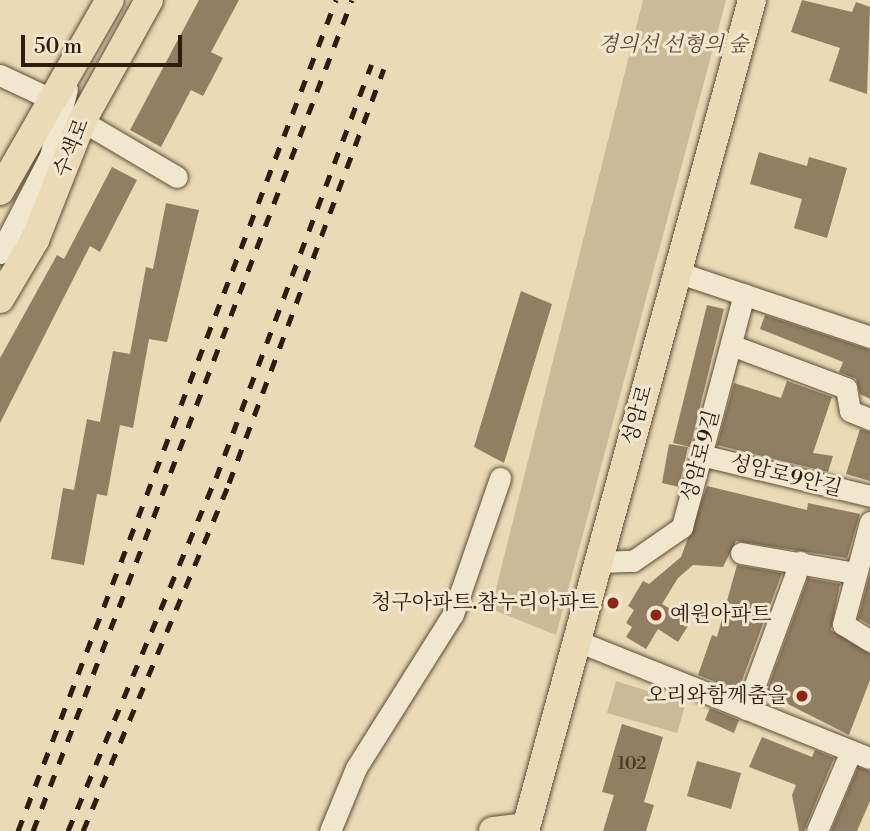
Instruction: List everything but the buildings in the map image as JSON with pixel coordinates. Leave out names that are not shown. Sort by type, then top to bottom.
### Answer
[{"type":"main road","name":"수색로","points":[[0,191],[8,159],[55,101],[110,0]]},
{"type":"main road","name":"수색로","points":[[0,299],[35,240],[82,121],[149,0]]},
{"type":"main road","name":"성암로","points":[[526,829],[752,0]]},
{"type":"main road","points":[[494,831],[526,829]]},
{"type":"street","points":[[0,253],[50,156],[72,70]]},
{"type":"street","points":[[0,75],[55,101]]},
{"type":"street","points":[[82,121],[177,177]]},
{"type":"street","points":[[677,272],[870,337]]},
{"type":"street","name":"성암로9길","points":[[598,562],[633,561],[682,527],[744,295]]},
{"type":"street","points":[[731,345],[846,387],[850,411],[870,419]]},
{"type":"street","name":"성암로9안길","points":[[701,455],[870,496]]},
{"type":"street","points":[[330,831],[356,768],[453,614],[500,478]]},
{"type":"street","points":[[870,522],[843,624],[870,641]]},
{"type":"street","points":[[741,553],[855,573]]},
{"type":"street","points":[[746,709],[800,562]]},
{"type":"street","points":[[577,641],[860,755],[817,831]]},
{"type":"green space","name":"경의선 선형의 숲","points":[[643,0],[726,0],[556,635],[491,609]]},
{"type":"green space","points":[[616,681],[686,703],[677,733],[607,713]]},
{"type":"railway","points":[[18,831],[336,0]]},
{"type":"railway","points":[[33,831],[352,0]]},
{"type":"railway","points":[[68,831],[216,478],[372,64]]},
{"type":"railway","points":[[83,831],[229,483],[384,69]]},
{"type":"place","name":"청구아파트.참누리아파트","points":[[613,603]]},
{"type":"place","name":"예원아파트","points":[[656,615]]},
{"type":"place","name":"오리와함께춤을","points":[[802,696]]}]
